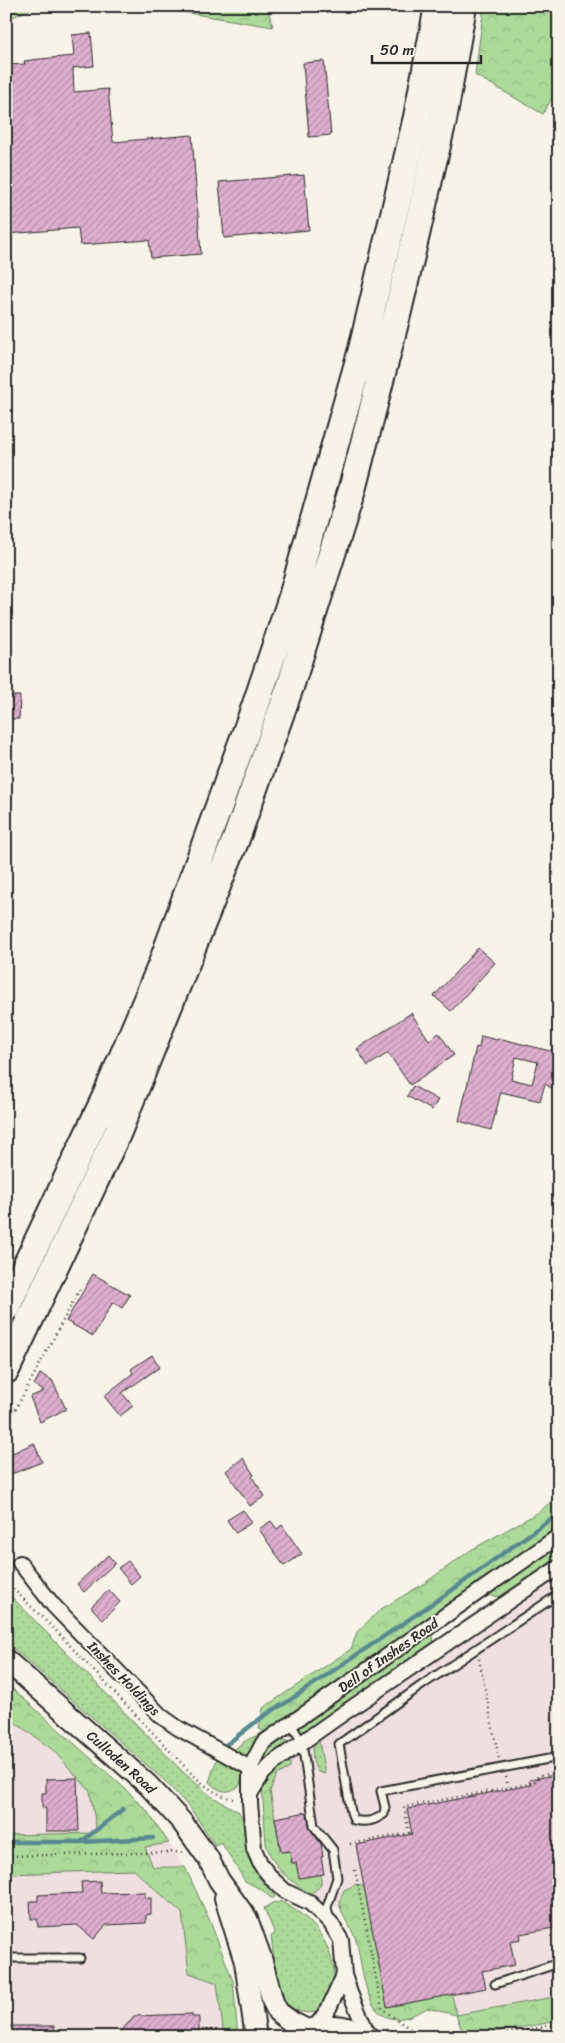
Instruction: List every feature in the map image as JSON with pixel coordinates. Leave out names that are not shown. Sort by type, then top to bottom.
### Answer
[{"type":"highway","points":[[6,1308],[106,1096],[161,966],[255,707],[289,606],[327,478],[362,349],[417,117],[438,6]]},
{"type":"highway","points":[[6,1370],[118,1132],[236,839],[290,687],[352,490],[383,368],[443,120],[463,6]]},
{"type":"highway","points":[[6,1292],[28,1264]]},
{"type":"main road","name":"Culloden Road","points":[[6,1660],[148,1785],[182,1822],[208,1858],[219,1880],[245,1962],[256,2037]]},
{"type":"main road","name":"Culloden Road","points":[[219,1880],[247,1919],[261,1958],[272,2002],[278,2012],[307,2032]]},
{"type":"main road","points":[[307,2032],[340,2027],[355,2030],[368,2037]]},
{"type":"street","name":"Dell of Inshes Road","points":[[368,2037],[344,1975],[341,1940],[330,1922],[310,1903],[285,1891],[261,1865],[254,1849],[250,1768],[263,1743],[559,1536]]},
{"type":"street","name":"Inshes Holdings","points":[[20,1563],[53,1605],[161,1716],[178,1728],[250,1768]]},
{"type":"street","name":"Dell of Inshes Road","points":[[250,1794],[263,1774],[277,1760],[559,1567]]},
{"type":"street","name":"Dell of Inshes Road","points":[[307,2032],[330,2008],[344,1975]]},
{"type":"lane","points":[[559,1594],[396,1703],[339,1744],[351,1812],[354,1820],[363,1822],[378,1819],[384,1814],[385,1807],[381,1791],[559,1757]]},
{"type":"lane","points":[[291,1724],[302,1742],[314,1826],[333,1850],[337,1878],[327,1907],[330,1922]]},
{"type":"lane","points":[[6,1958],[80,1958]]},
{"type":"lane","points":[[495,1984],[559,1963]]},
{"type":"path","points":[[6,1427],[81,1287]]},
{"type":"path","points":[[479,1657],[498,1759],[503,1758],[508,1788]]},
{"type":"path","points":[[350,1844],[409,1833],[404,1807],[534,1783],[538,1776],[559,1772]]},
{"type":"path","points":[[6,1856],[171,1853],[186,1851]]},
{"type":"path","points":[[355,1870],[382,2009],[422,2037]]},
{"type":"path","points":[[487,2037],[559,2024]]},
{"type":"shaded area","points":[[559,1575],[559,1996],[456,2015],[451,1992],[359,1937],[342,1910],[310,1895],[281,1872],[271,1857],[266,1844],[262,1786],[281,1762]]},
{"type":"shaded area","points":[[6,1693],[86,1757],[175,1850],[226,1973],[238,2037],[6,2037]]},
{"type":"green space","points":[[6,6],[37,6],[6,20]]},
{"type":"green space","points":[[140,6],[267,6],[273,27],[164,9]]},
{"type":"green space","points":[[484,6],[559,6],[559,85],[543,114],[475,75]]},
{"type":"green space","points":[[559,1495],[559,1562],[505,1597],[479,1595],[432,1630],[434,1644],[302,1735],[277,1737],[259,1729],[263,1708],[351,1649],[357,1632],[381,1609],[425,1583],[471,1550],[539,1512]]},
{"type":"green space","points":[[6,1591],[183,1772],[211,1796],[239,1812],[242,1816],[249,1860],[275,1896],[274,1898],[271,1898],[262,1890],[245,1881],[221,1842],[215,1845],[190,1808],[165,1781],[6,1642]]},
{"type":"green space","points":[[6,1683],[120,1784],[147,1811],[169,1843],[145,1847],[153,1867],[185,1867],[209,1919],[233,1981],[238,2037],[224,2037],[217,1983],[189,1973],[182,1913],[134,1870],[6,1874],[6,1835],[97,1833],[90,1791],[53,1750],[6,1716]]},
{"type":"green space","points":[[264,1732],[247,1756],[233,1753],[243,1743]]},
{"type":"green space","points":[[281,1739],[287,1741],[285,1746],[264,1761],[259,1761],[269,1747]]},
{"type":"green space","points":[[319,1741],[325,1774],[318,1772],[313,1760],[314,1747]]},
{"type":"green space","points":[[219,1753],[240,1768],[242,1775],[240,1785],[232,1790],[220,1790],[209,1782]]},
{"type":"green space","points":[[286,1761],[290,1763],[290,1768],[277,1775],[270,1791],[281,1852],[290,1851],[292,1863],[321,1874],[321,1885],[310,1895],[281,1872],[271,1857],[266,1844],[262,1786],[269,1774]]},
{"type":"green space","points":[[357,1884],[364,1887],[451,1992],[457,2015],[559,1996],[559,2021],[472,2036],[461,2028],[456,2015],[427,2008],[407,2017],[392,2018],[381,2014],[373,2004],[367,1991],[357,1944],[340,1905],[340,1899],[344,1890]]},
{"type":"green space","points":[[281,1901],[312,1924],[327,1946],[333,1964],[334,1982],[332,1991],[322,2007],[315,2012],[302,2012],[289,2006],[283,2000],[277,1986],[271,1936],[275,1934],[264,1908],[274,1902],[278,1903]]},
{"type":"building","points":[[91,33],[94,66],[73,68],[74,92],[108,89],[113,142],[192,135],[201,254],[151,258],[149,240],[80,245],[78,228],[8,234],[6,209],[6,65],[25,64],[24,61],[74,56],[72,35]]},
{"type":"building","points":[[324,61],[331,135],[309,137],[303,63]]},
{"type":"building","points":[[304,175],[309,230],[224,238],[219,182]]},
{"type":"building","points":[[6,696],[20,696],[19,719],[6,719]]},
{"type":"building","points":[[478,948],[495,963],[451,1011],[434,996]]},
{"type":"building","points":[[411,1013],[429,1040],[439,1033],[454,1055],[410,1085],[388,1053],[368,1066],[357,1049]]},
{"type":"building","points":[[481,1036],[497,1040],[498,1038],[550,1051],[559,1040],[559,1093],[545,1084],[540,1101],[501,1092],[491,1130],[459,1121],[476,1047],[479,1048]],"holes":[[[516,1057],[538,1062],[532,1084],[511,1079]]]},
{"type":"building","points":[[413,1086],[438,1100],[432,1110],[407,1096]]},
{"type":"building","points":[[93,1274],[130,1295],[122,1308],[113,1302],[93,1336],[66,1321]]},
{"type":"building","points":[[152,1355],[160,1367],[122,1393],[133,1406],[120,1416],[104,1396],[133,1373],[131,1369]]},
{"type":"building","points":[[40,1374],[52,1380],[66,1409],[40,1422],[30,1397],[44,1391],[34,1385]]},
{"type":"building","points":[[34,1443],[42,1462],[9,1475],[6,1468],[6,1456]]},
{"type":"building","points":[[243,1458],[254,1475],[252,1477],[265,1496],[250,1506],[226,1471]]},
{"type":"building","points":[[243,1510],[252,1522],[236,1533],[227,1520]]},
{"type":"building","points":[[271,1521],[277,1529],[282,1525],[302,1554],[284,1566],[259,1529]]},
{"type":"building","points":[[108,1555],[115,1563],[84,1592],[77,1584]]},
{"type":"building","points":[[128,1561],[140,1576],[131,1584],[118,1568]]},
{"type":"building","points":[[109,1590],[120,1602],[103,1620],[91,1607]]},
{"type":"building","points":[[559,1774],[559,1927],[520,1934],[521,1939],[510,1941],[515,1965],[482,1971],[486,1988],[387,2007],[356,1845],[412,1834],[407,1809],[530,1785],[529,1780]]},
{"type":"building","points":[[77,1778],[79,1831],[46,1831],[46,1808],[42,1808],[42,1793],[46,1793],[46,1779]]},
{"type":"building","points":[[307,1812],[310,1829],[321,1844],[324,1874],[299,1878],[296,1863],[292,1863],[290,1851],[281,1852],[275,1818]]},
{"type":"building","points":[[100,1881],[101,1893],[145,1892],[145,1898],[151,1898],[151,1914],[146,1915],[146,1923],[106,1925],[94,1939],[77,1925],[38,1927],[37,1919],[31,1919],[30,1901],[38,1901],[38,1895],[82,1893],[81,1882]]},
{"type":"building","points":[[192,2014],[192,2017],[199,2017],[199,2035],[115,2037],[135,2016]]},
{"type":"building","points":[[7,2026],[54,2026],[55,2037],[8,2037]]},
{"type":"waterway","points":[[227,1744],[262,1717],[448,1593],[559,1513]]},
{"type":"waterway","points":[[6,1842],[81,1842],[123,1809]]},
{"type":"waterway","points":[[82,1842],[153,1838]]}]
